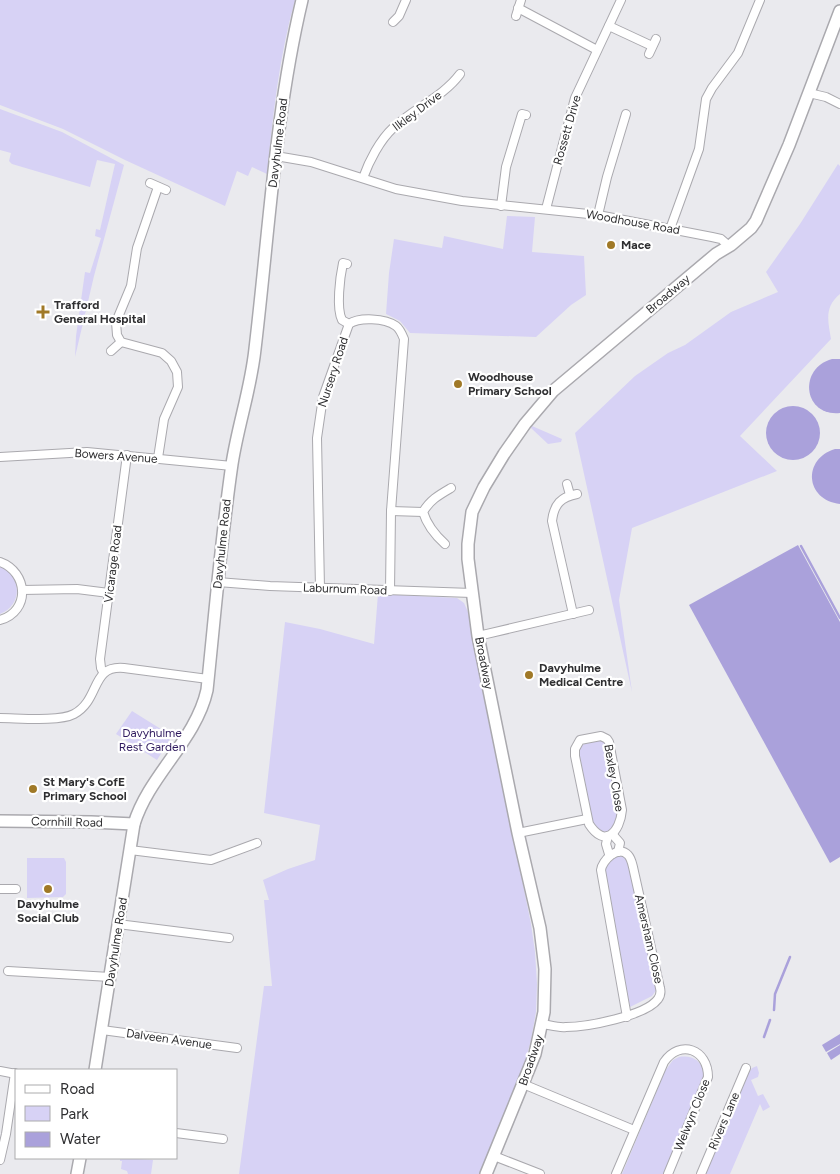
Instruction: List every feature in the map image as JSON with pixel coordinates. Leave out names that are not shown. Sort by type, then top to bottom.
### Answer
[{"type":"street","name":"Davyhulme Road","points":[[95,1069],[134,824],[144,801],[201,710],[205,700],[224,522],[237,435],[250,382],[255,350],[276,156],[288,74],[302,0]]},
{"type":"street","points":[[394,22],[399,16],[406,0]]},
{"type":"street","name":"Rossett Drive","points":[[546,209],[571,109],[621,0]]},
{"type":"street","points":[[670,229],[699,149],[706,99],[738,53],[760,0]]},
{"type":"street","points":[[518,8],[597,50]]},
{"type":"street","points":[[729,246],[756,222],[789,145],[840,11]]},
{"type":"street","points":[[609,26],[652,46]]},
{"type":"street","name":"Ilkley Drive","points":[[363,178],[390,132],[447,88],[460,74]]},
{"type":"street","points":[[809,93],[826,97],[840,104]]},
{"type":"street","points":[[501,206],[506,167],[522,114],[526,115]]},
{"type":"street","points":[[598,215],[606,177],[626,114]]},
{"type":"street","name":"Woodhouse Road","points":[[276,156],[311,162],[411,192],[501,206],[598,215],[721,239],[729,246]]},
{"type":"street","points":[[150,183],[166,190]]},
{"type":"street","points":[[158,187],[137,248],[131,286],[116,322],[117,334],[121,342],[162,353],[171,361],[177,372],[178,387],[164,418],[158,458]]},
{"type":"street","name":"Broadway","points":[[486,1174],[535,1054],[542,1024],[545,992],[544,950],[478,636],[468,544],[472,512],[484,487],[538,408],[568,377],[595,357],[642,315],[716,254],[729,246]]},
{"type":"street","points":[[347,264],[343,263],[341,276],[340,314],[342,320],[349,324]]},
{"type":"street","name":"Nursery Road","points":[[320,588],[317,438],[324,397],[349,324],[361,320],[388,322],[399,328],[404,339],[392,511],[390,590]]},
{"type":"street","points":[[111,351],[121,342]]},
{"type":"street","name":"Bowers Avenue","points":[[0,457],[81,452],[232,466]]},
{"type":"street","name":"Vicarage Road","points":[[103,672],[100,658],[127,455]]},
{"type":"street","points":[[567,484],[573,495],[563,498],[557,504],[553,511],[552,520],[573,614]]},
{"type":"street","points":[[445,544],[437,537],[425,520],[423,512],[427,505],[437,496],[450,488]]},
{"type":"street","points":[[392,511],[423,512]]},
{"type":"street","points":[[0,562],[15,571],[20,580],[22,590],[18,607],[12,614],[0,620]]},
{"type":"street","name":"Laburnum Road","points":[[218,582],[472,594]]},
{"type":"street","points":[[22,590],[77,589],[110,592]]},
{"type":"street","points":[[478,636],[590,610]]},
{"type":"street","points":[[0,718],[50,718],[71,715],[87,703],[103,672],[117,667],[208,679]]},
{"type":"street","name":"Bexley Close","points":[[587,819],[575,749],[583,739],[601,736],[609,742],[622,810],[621,820],[610,836],[606,848]]},
{"type":"street","points":[[518,833],[587,819],[596,833],[610,836],[620,843],[615,853],[604,861],[600,870],[624,991],[627,1017]]},
{"type":"street","name":"Cornhill Road","points":[[0,822],[134,824]]},
{"type":"street","points":[[130,850],[211,860],[257,843]]},
{"type":"street","name":"Amersham Close","points":[[542,1024],[563,1028],[627,1017],[654,1003],[661,994],[633,867],[625,853],[609,854],[606,848]]},
{"type":"street","points":[[0,889],[16,889]]},
{"type":"street","points":[[118,924],[228,938]]},
{"type":"street","points":[[8,971],[110,977]]},
{"type":"street","name":"Dalveen Avenue","points":[[102,1030],[237,1048]]},
{"type":"street","name":"Welwyn Close","points":[[616,1174],[664,1062],[670,1053],[678,1050],[688,1050],[696,1052],[706,1062],[708,1077],[668,1174]]},
{"type":"street","name":"Rivers Lane","points":[[701,1174],[746,1068]]},
{"type":"street","points":[[0,1071],[15,1074],[0,1160]]},
{"type":"street","points":[[523,1084],[634,1130]]},
{"type":"street","points":[[178,1133],[223,1139]]},
{"type":"street","points":[[494,1156],[540,1174]]},
{"type":"street","points":[[78,1174],[80,1159]]},
{"type":"green space","points":[[0,0],[295,0],[289,21],[274,108],[267,174],[252,167],[248,176],[237,171],[225,206],[63,129],[0,105]]},
{"type":"green space","points":[[0,109],[62,132],[124,165],[94,276],[75,357],[85,272],[90,273],[101,238],[95,236],[96,229],[100,230],[115,164],[97,160],[90,187],[12,164],[9,161],[11,153],[0,150]]},
{"type":"green space","points":[[838,164],[840,166],[840,294],[829,309],[828,320],[831,339],[740,436],[777,471],[632,528],[619,600],[632,692],[575,433],[635,376],[668,353],[685,345],[731,312],[778,292],[766,272],[800,224]]},
{"type":"green space","points":[[507,216],[535,217],[532,252],[584,256],[586,295],[571,305],[536,337],[410,333],[400,321],[386,314],[394,239],[442,248],[444,236],[503,249]]},
{"type":"green space","points":[[532,426],[562,439],[561,442],[548,444],[531,428]]},
{"type":"green space","points":[[0,566],[13,576],[17,590],[13,604],[8,610],[0,614]]},
{"type":"green space","points":[[378,594],[457,598],[464,603],[468,612],[531,924],[537,984],[536,1012],[531,1040],[523,1069],[479,1174],[239,1174],[264,986],[272,986],[264,900],[269,900],[263,880],[315,860],[320,825],[264,813],[285,622],[320,629],[374,644]]},
{"type":"green space","name":"Davyhulme Rest Garden","points":[[132,711],[172,736],[157,760],[116,734]]},
{"type":"green space","points":[[601,740],[606,743],[620,808],[615,827],[608,832],[600,831],[591,821],[578,760],[581,745]]},
{"type":"green space","points":[[623,855],[628,861],[657,989],[652,996],[630,1007],[604,871],[611,859]]},
{"type":"green space","points":[[27,858],[64,858],[66,862],[66,894],[63,897],[27,898]]},
{"type":"green space","points":[[679,1057],[695,1059],[705,1072],[664,1174],[622,1174],[665,1071],[673,1060]]},
{"type":"green space","points":[[757,1066],[758,1077],[751,1080],[758,1096],[763,1094],[770,1107],[763,1111],[760,1104],[730,1174],[705,1174],[749,1072]]},
{"type":"green space","points":[[120,1159],[153,1160],[151,1174],[128,1174],[127,1171],[121,1169],[122,1161]]},
{"type":"water","points":[[832,359],[840,359],[840,413],[828,412],[819,408],[812,400],[809,391],[813,372],[821,364]]},
{"type":"water","points":[[788,406],[798,406],[808,410],[816,418],[820,433],[816,448],[808,456],[798,460],[788,460],[778,456],[770,448],[766,438],[766,428],[770,418],[778,410]]},
{"type":"water","points":[[840,449],[840,504],[828,501],[820,495],[814,487],[812,479],[817,461],[824,454]]},
{"type":"water","points":[[798,545],[840,622],[840,857],[830,863],[689,605]]},
{"type":"water","points":[[840,1034],[840,1044],[826,1052],[822,1045]]},
{"type":"water","points":[[840,1045],[840,1054],[831,1060],[827,1053]]},
{"type":"waterway","points":[[801,546],[840,618]]},
{"type":"waterway","points":[[774,1010],[775,994],[790,957]]},
{"type":"waterway","points":[[764,1037],[770,1020]]},
{"type":"place","name":"Mace","points":[[611,245]]},
{"type":"place","name":"Trafford General Hospital","points":[[43,312]]},
{"type":"place","name":"Woodhouse Primary School","points":[[458,384]]},
{"type":"place","name":"Davyhulme Medical Centre","points":[[529,675]]},
{"type":"place","name":"St Mary's CofE Primary School","points":[[33,789]]},
{"type":"place","name":"Davyhulme Social Club","points":[[48,889]]}]
